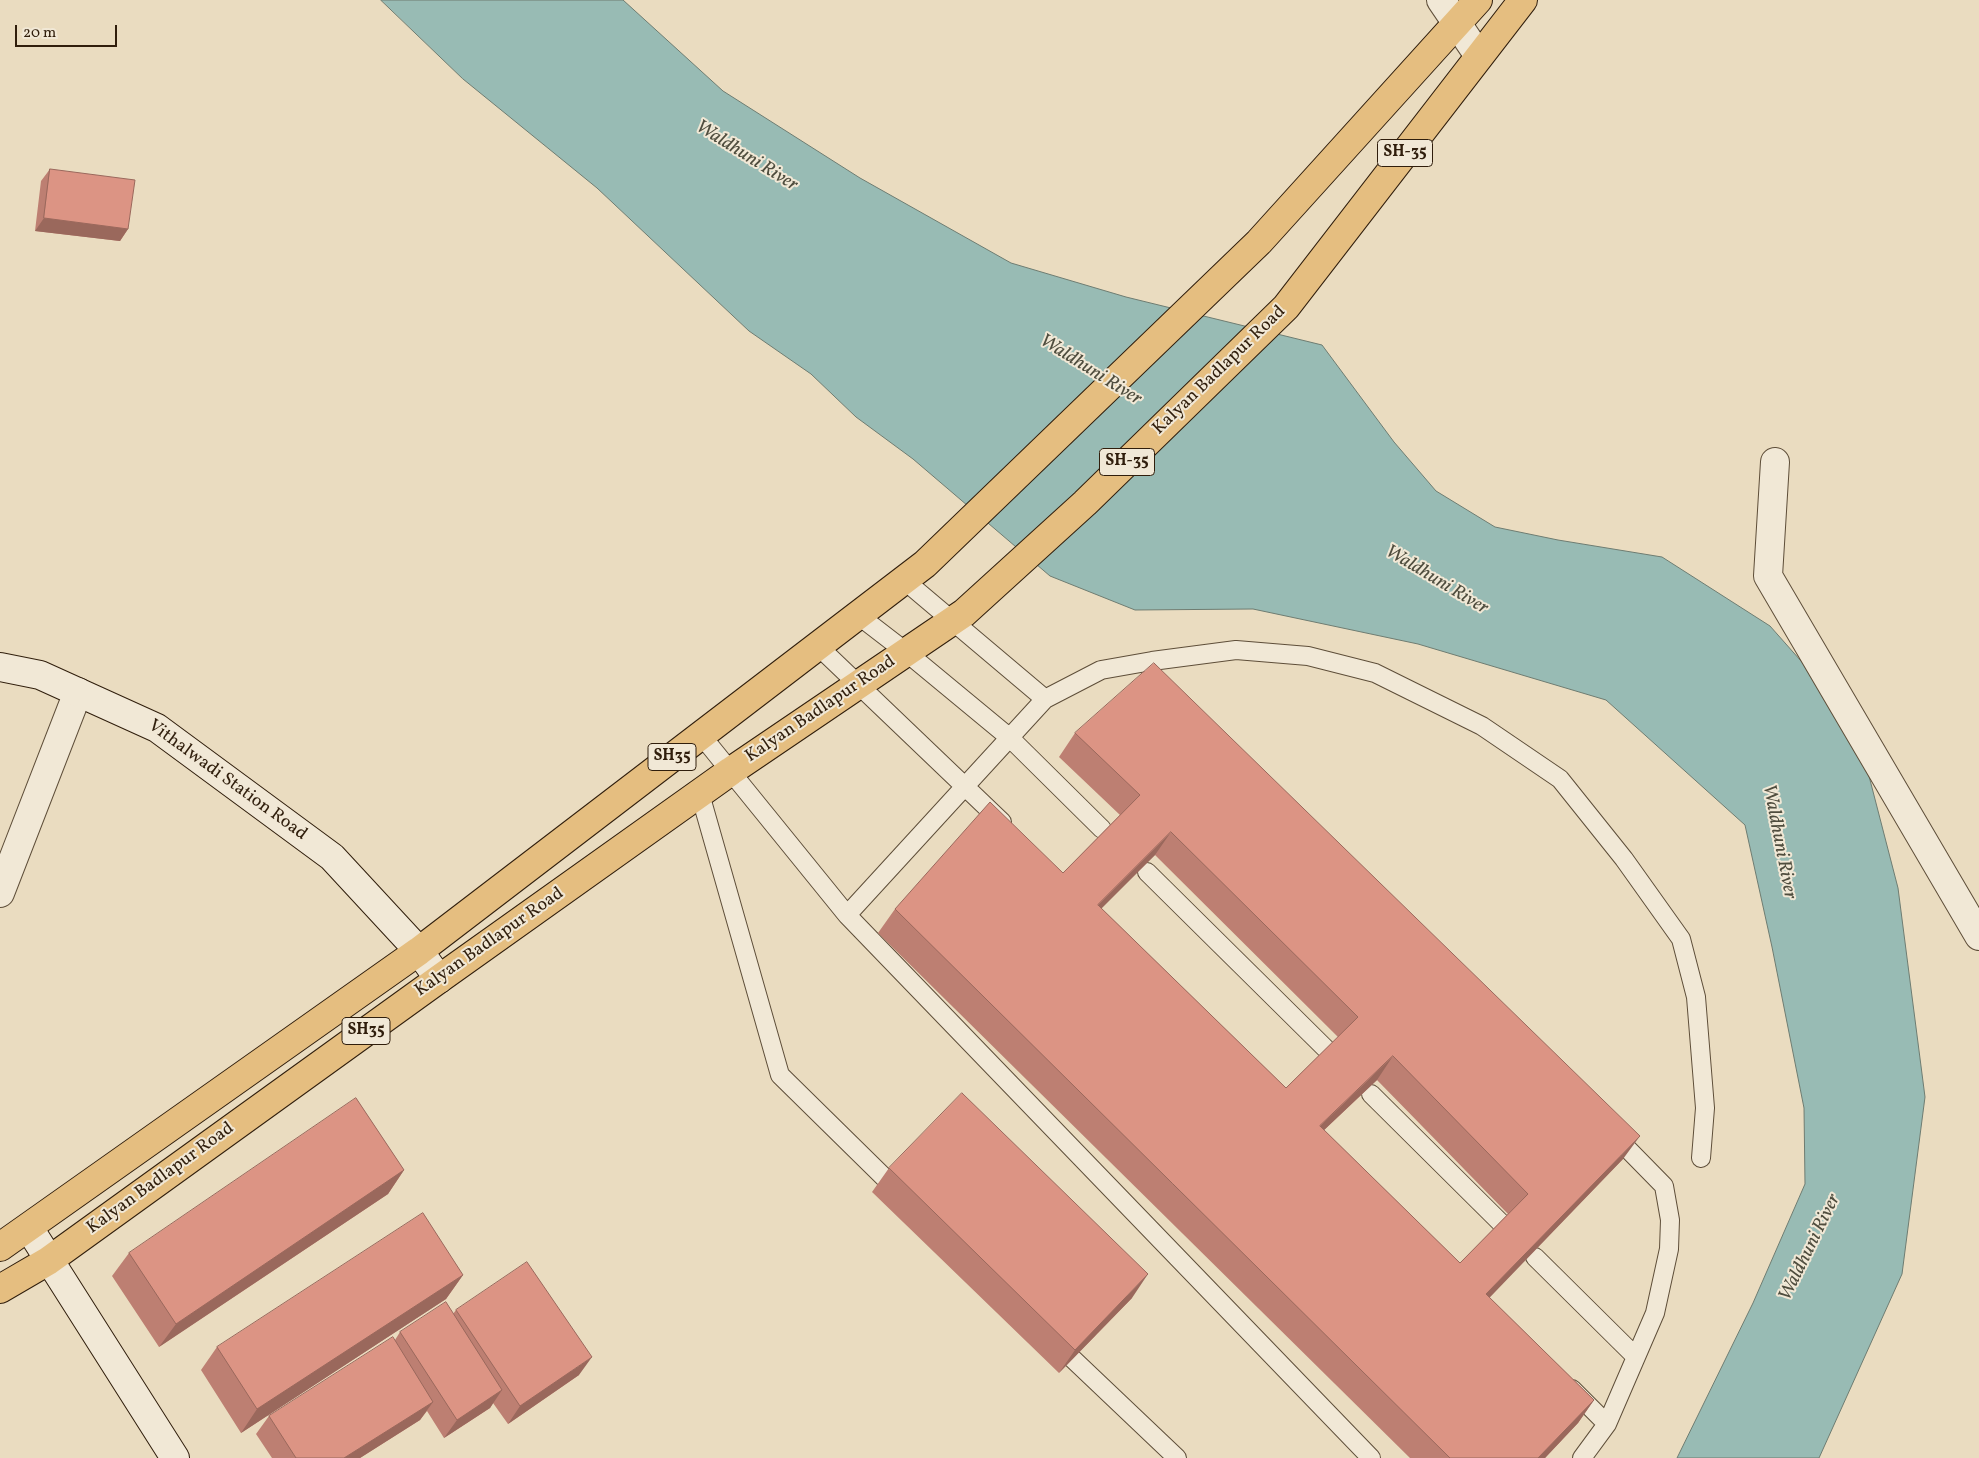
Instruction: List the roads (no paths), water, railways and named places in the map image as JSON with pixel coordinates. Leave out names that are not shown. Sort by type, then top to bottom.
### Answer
[{"type":"main road","name":"Kalyan Badlapur Road","points":[[0,1247],[419,950],[914,572],[1259,242],[1478,0]]},
{"type":"main road","name":"Kalyan Badlapur Road","points":[[0,1289],[48,1261],[438,979],[800,723],[860,685],[958,617],[1085,503],[1286,307],[1523,0]]},
{"type":"street","points":[[1441,0],[1479,56]]},
{"type":"street","points":[[1775,462],[1768,576],[1979,936]]},
{"type":"street","name":"Vithalwadi Station Road","points":[[0,667],[40,675],[157,728],[332,857],[419,950],[438,979]]},
{"type":"street","points":[[0,893],[78,692]]},
{"type":"street","points":[[29,1228],[48,1261],[175,1458]]},
{"type":"lane","points":[[914,572],[958,617],[1045,699]]},
{"type":"lane","points":[[858,615],[1010,738],[1102,830]]},
{"type":"lane","points":[[818,646],[967,786],[1016,835]]},
{"type":"lane","points":[[847,915],[1045,699],[1100,670],[1236,650],[1308,656],[1375,673],[1482,726],[1560,779],[1624,859],[1681,939],[1696,998],[1705,1108],[1701,1158]]},
{"type":"lane","points":[[1152,661],[1166,675]]},
{"type":"lane","points":[[701,735],[847,915],[1371,1458]]},
{"type":"lane","points":[[700,794],[780,1074],[915,1207]]},
{"type":"lane","points":[[1147,872],[1326,1049]]},
{"type":"lane","points":[[1371,1094],[1502,1223]]},
{"type":"lane","points":[[1582,1458],[1607,1424],[1655,1313],[1669,1249],[1670,1220],[1664,1186],[1601,1122]]},
{"type":"lane","points":[[1535,1256],[1636,1357]]},
{"type":"lane","points":[[1042,1329],[1177,1458]]},
{"type":"lane","points":[[1558,1376],[1607,1424]]},
{"type":"water","name":"Waldhuni River","points":[[381,0],[623,0],[723,91],[860,178],[1011,263],[1126,297],[1322,345],[1394,442],[1436,491],[1495,527],[1558,540],[1662,557],[1770,626],[1855,722],[1898,888],[1925,1097],[1902,1274],[1819,1458],[1677,1458],[1753,1303],[1805,1184],[1804,1108],[1772,947],[1745,825],[1606,700],[1418,644],[1253,609],[1135,610],[1050,576],[913,459],[856,417],[811,374],[749,331],[597,188],[463,79]]}]
